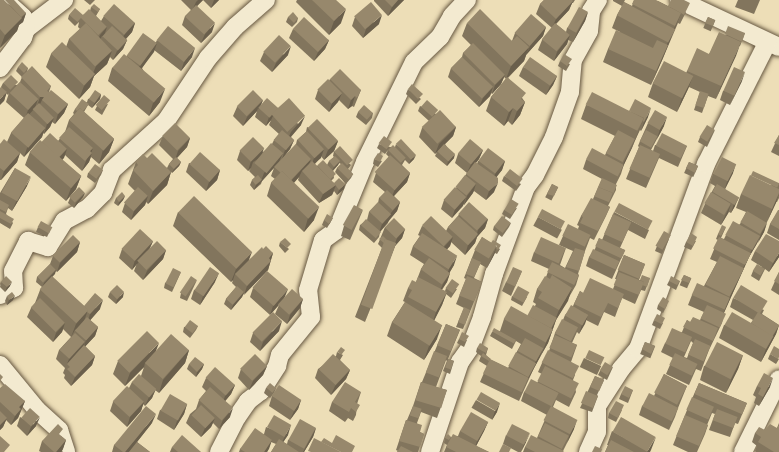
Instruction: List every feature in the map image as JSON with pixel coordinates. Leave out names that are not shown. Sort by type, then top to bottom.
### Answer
[{"type":"street","points":[[0,68],[23,38],[26,29],[23,17],[4,0]]},
{"type":"street","points":[[26,29],[64,0]]},
{"type":"street","points":[[0,295],[14,288],[13,271],[28,241],[48,246],[64,221],[87,209],[103,193],[112,170],[166,121],[208,58],[235,27],[266,0]]},
{"type":"street","points":[[219,452],[242,409],[261,391],[277,366],[280,355],[311,317],[308,290],[323,240],[337,230],[364,162],[414,62],[440,37],[452,16],[468,0]]},
{"type":"street","points":[[430,452],[460,362],[471,346],[482,317],[484,304],[526,187],[535,175],[554,136],[570,92],[573,60],[589,31],[591,11],[598,0]]},
{"type":"street","points":[[588,452],[597,432],[597,406],[621,369],[638,349],[706,164],[773,45],[679,0]]},
{"type":"street","points":[[0,365],[37,410],[59,430],[66,452]]},
{"type":"street","points":[[743,452],[779,379]]},
{"type":"building","points":[[0,0],[4,0],[22,18],[5,35],[0,29]]},
{"type":"building","points":[[5,0],[14,0],[26,13],[21,17]]},
{"type":"building","points":[[312,0],[336,0],[346,9],[334,21]]},
{"type":"building","points":[[385,0],[398,0],[392,7]]},
{"type":"building","points":[[544,0],[573,1],[556,19],[540,4]]},
{"type":"building","points":[[634,0],[656,0],[681,13],[675,26],[632,4]]},
{"type":"building","points":[[671,0],[684,0],[690,3],[684,15],[668,6]]},
{"type":"building","points":[[371,2],[382,15],[365,29],[354,16]]},
{"type":"building","points":[[624,2],[675,29],[668,42],[617,15]]},
{"type":"building","points":[[94,4],[100,9],[98,12],[91,7]]},
{"type":"building","points":[[114,4],[135,23],[124,35],[103,16]]},
{"type":"building","points":[[196,5],[215,23],[204,34],[185,17]]},
{"type":"building","points":[[579,7],[588,12],[576,33],[567,28]]},
{"type":"building","points":[[75,8],[83,15],[77,22],[69,15]]},
{"type":"building","points":[[89,9],[107,27],[98,35],[81,17]]},
{"type":"building","points":[[480,9],[512,41],[517,36],[529,47],[511,66],[467,23]]},
{"type":"building","points":[[293,12],[298,18],[294,23],[288,17]]},
{"type":"building","points":[[531,14],[546,27],[530,46],[515,33]]},
{"type":"building","points":[[304,17],[329,40],[318,52],[293,29]]},
{"type":"building","points":[[708,17],[715,20],[713,26],[705,23]]},
{"type":"building","points":[[86,23],[112,51],[95,66],[69,39]]},
{"type":"building","points":[[555,23],[570,35],[557,51],[542,39]]},
{"type":"building","points":[[112,26],[127,40],[118,51],[102,36]]},
{"type":"building","points":[[168,26],[195,48],[184,62],[157,40]]},
{"type":"building","points":[[728,26],[745,33],[742,42],[725,34]]},
{"type":"building","points":[[616,30],[653,48],[657,40],[668,45],[656,71],[608,49]]},
{"type":"building","points":[[719,32],[741,42],[721,86],[687,71],[697,48],[709,54]]},
{"type":"building","points":[[143,33],[157,43],[140,66],[127,56]]},
{"type":"building","points":[[279,35],[291,46],[275,63],[263,52]]},
{"type":"building","points":[[62,42],[95,74],[84,85],[51,54]]},
{"type":"building","points":[[473,43],[505,75],[495,85],[463,53]]},
{"type":"building","points":[[124,54],[165,89],[154,102],[112,68]]},
{"type":"building","points":[[564,54],[572,59],[567,66],[560,61]]},
{"type":"building","points":[[462,57],[493,87],[482,98],[451,69]]},
{"type":"building","points":[[530,57],[557,76],[550,86],[523,67]]},
{"type":"building","points":[[664,61],[693,76],[682,98],[653,83]]},
{"type":"building","points":[[22,62],[28,68],[24,73],[18,67]]},
{"type":"building","points":[[32,66],[51,86],[47,91],[51,90],[68,104],[58,114],[42,100],[44,97],[40,97],[21,77]]},
{"type":"building","points":[[734,67],[745,72],[734,96],[723,91]]},
{"type":"building","points":[[340,69],[361,90],[357,98],[355,96],[351,100],[330,79]]},
{"type":"building","points":[[11,75],[18,82],[10,90],[3,83]]},
{"type":"building","points":[[507,77],[526,93],[521,99],[525,102],[517,111],[513,108],[509,112],[491,97]]},
{"type":"building","points":[[328,79],[342,93],[332,104],[317,90]]},
{"type":"building","points":[[20,82],[38,99],[28,110],[10,93]]},
{"type":"building","points":[[412,84],[423,94],[418,99],[408,89]]},
{"type":"building","points":[[0,88],[7,92],[0,99]]},
{"type":"building","points":[[95,90],[101,94],[95,103],[89,99]]},
{"type":"building","points":[[253,90],[263,100],[247,116],[237,106]]},
{"type":"building","points":[[700,91],[709,94],[704,108],[695,105]]},
{"type":"building","points":[[592,92],[644,118],[637,131],[586,104]]},
{"type":"building","points":[[104,95],[110,100],[102,110],[96,105]]},
{"type":"building","points":[[267,98],[278,108],[269,118],[258,108]]},
{"type":"building","points":[[289,98],[305,116],[287,132],[271,114]]},
{"type":"building","points":[[82,99],[89,104],[83,111],[80,108],[77,111],[75,109]]},
{"type":"building","points":[[635,99],[651,108],[644,122],[644,118],[629,111]]},
{"type":"building","points":[[427,100],[438,110],[432,117],[421,107]]},
{"type":"building","points":[[39,103],[54,118],[47,124],[33,109]]},
{"type":"building","points":[[364,105],[373,113],[367,120],[358,112]]},
{"type":"building","points":[[80,108],[114,139],[103,151],[69,120]]},
{"type":"building","points":[[440,110],[456,127],[437,144],[422,127]]},
{"type":"building","points":[[655,110],[667,117],[660,130],[648,123]]},
{"type":"building","points":[[28,113],[45,128],[28,148],[11,133]]},
{"type":"building","points":[[317,119],[338,141],[328,150],[308,128]]},
{"type":"building","points":[[175,123],[190,138],[177,151],[162,136]]},
{"type":"building","points":[[707,125],[715,130],[707,142],[700,137]]},
{"type":"building","points":[[69,127],[93,148],[85,161],[59,138]]},
{"type":"building","points":[[282,130],[294,140],[286,150],[274,140]]},
{"type":"building","points":[[618,130],[635,139],[623,162],[606,153]]},
{"type":"building","points":[[646,130],[657,136],[651,148],[640,141]]},
{"type":"building","points":[[307,131],[324,149],[315,158],[297,140]]},
{"type":"building","points":[[50,133],[67,149],[59,157],[42,142]]},
{"type":"building","points":[[662,133],[687,146],[681,158],[656,145]]},
{"type":"building","points":[[779,135],[779,145],[774,143]]},
{"type":"building","points":[[384,136],[392,142],[387,149],[379,143]]},
{"type":"building","points":[[253,137],[264,148],[251,162],[240,150]]},
{"type":"building","points":[[4,139],[20,153],[4,171],[0,168],[0,144]]},
{"type":"building","points":[[401,139],[416,155],[411,160],[396,144]]},
{"type":"building","points":[[470,139],[483,150],[471,164],[458,154]]},
{"type":"building","points":[[40,140],[82,176],[71,188],[30,152]]},
{"type":"building","points":[[271,143],[283,153],[267,173],[254,163]]},
{"type":"building","points":[[296,144],[311,159],[291,180],[274,167]]},
{"type":"building","points":[[444,144],[455,154],[448,161],[437,151]]},
{"type":"building","points":[[393,145],[406,158],[401,163],[388,150]]},
{"type":"building","points":[[640,145],[660,154],[650,178],[629,169]]},
{"type":"building","points":[[340,146],[353,160],[347,165],[334,151]]},
{"type":"building","points":[[488,148],[505,161],[495,173],[478,161]]},
{"type":"building","points":[[592,148],[624,165],[618,176],[586,159]]},
{"type":"building","points":[[200,152],[220,170],[209,182],[189,164]]},
{"type":"building","points":[[152,153],[171,172],[153,191],[133,170],[143,154],[147,158]]},
{"type":"building","points":[[378,153],[383,156],[380,162],[374,159]]},
{"type":"building","points":[[390,155],[410,173],[395,190],[375,172]]},
{"type":"building","points":[[335,156],[340,161],[334,167],[329,161]]},
{"type":"building","points":[[176,157],[181,162],[174,169],[169,164]]},
{"type":"building","points":[[722,157],[736,164],[728,181],[713,174]]},
{"type":"building","points":[[323,160],[336,174],[330,179],[317,165]]},
{"type":"building","points":[[312,161],[336,185],[323,194],[302,171]]},
{"type":"building","points":[[475,162],[498,178],[498,183],[489,191],[466,174]]},
{"type":"building","points":[[689,162],[698,166],[695,173],[686,168]]},
{"type":"building","points":[[342,163],[353,174],[348,179],[337,168]]},
{"type":"building","points":[[95,164],[103,170],[96,179],[88,173]]},
{"type":"building","points":[[15,168],[31,177],[17,201],[1,192]]},
{"type":"building","points":[[510,169],[523,179],[517,186],[504,176]]},
{"type":"building","points":[[282,171],[319,207],[308,219],[271,183]]},
{"type":"building","points":[[753,171],[779,183],[777,188],[751,176]]},
{"type":"building","points":[[258,175],[262,180],[256,185],[252,180]]},
{"type":"building","points":[[465,175],[476,184],[466,195],[456,187]]},
{"type":"building","points":[[750,175],[779,189],[772,209],[741,194]]},
{"type":"building","points":[[339,178],[345,184],[339,190],[334,183]]},
{"type":"building","points":[[602,178],[617,185],[613,194],[598,187]]},
{"type":"building","points":[[552,184],[558,187],[554,196],[547,194]]},
{"type":"building","points":[[717,184],[739,197],[735,205],[712,192]]},
{"type":"building","points":[[79,187],[85,193],[75,203],[69,197]]},
{"type":"building","points":[[138,187],[148,196],[134,211],[124,203]]},
{"type":"building","points":[[455,187],[466,197],[455,210],[444,200]]},
{"type":"building","points":[[598,187],[613,193],[609,202],[594,196]]},
{"type":"building","points":[[387,190],[400,202],[393,210],[379,198]]},
{"type":"building","points":[[122,192],[125,196],[119,202],[116,198]]},
{"type":"building","points":[[711,192],[731,204],[724,215],[704,203]]},
{"type":"building","points":[[194,196],[252,252],[236,269],[178,213]]},
{"type":"building","points":[[591,198],[610,207],[598,231],[580,223],[583,217],[581,216]]},
{"type":"building","points":[[511,199],[519,204],[512,215],[504,210]]},
{"type":"building","points":[[0,200],[9,205],[6,212],[0,209]]},
{"type":"building","points":[[378,202],[391,214],[382,224],[369,212]]},
{"type":"building","points":[[469,202],[488,219],[477,231],[458,214]]},
{"type":"building","points":[[619,203],[653,221],[648,230],[614,212]]},
{"type":"building","points":[[354,205],[363,210],[352,230],[343,225]]},
{"type":"building","points":[[542,209],[565,221],[561,229],[538,217]]},
{"type":"building","points":[[779,210],[779,229],[770,224]]},
{"type":"building","points":[[0,211],[14,219],[11,224],[0,218]]},
{"type":"building","points":[[747,211],[767,223],[760,234],[740,222]]},
{"type":"building","points":[[327,214],[333,218],[329,224],[324,220]]},
{"type":"building","points":[[613,214],[631,222],[622,242],[604,234]]},
{"type":"building","points":[[431,216],[453,237],[444,246],[422,225]]},
{"type":"building","points":[[458,216],[478,234],[468,245],[448,227]]},
{"type":"building","points":[[502,216],[511,223],[503,233],[494,226]]},
{"type":"building","points":[[394,218],[405,229],[396,239],[385,227]]},
{"type":"building","points":[[366,219],[381,232],[376,238],[361,225]]},
{"type":"building","points":[[41,221],[52,227],[49,233],[38,227]]},
{"type":"building","points":[[733,221],[760,236],[752,250],[725,235]]},
{"type":"building","points":[[568,224],[590,235],[585,247],[562,236]]},
{"type":"building","points":[[722,225],[726,227],[721,236],[718,234]]},
{"type":"building","points":[[140,229],[153,241],[135,261],[122,249]]},
{"type":"building","points":[[664,231],[671,235],[662,250],[656,246]]},
{"type":"building","points":[[422,233],[457,256],[449,269],[413,246]]},
{"type":"building","points":[[691,233],[697,237],[693,246],[686,242]]},
{"type":"building","points":[[766,234],[779,241],[779,253],[773,263],[755,251]]},
{"type":"building","points":[[73,235],[80,242],[60,263],[52,256]]},
{"type":"building","points":[[383,236],[387,240],[385,239],[384,243],[379,239]]},
{"type":"building","points":[[482,237],[497,246],[489,259],[474,250]]},
{"type":"building","points":[[541,237],[566,248],[559,264],[534,253]]},
{"type":"building","points":[[719,237],[751,253],[745,265],[713,249]]},
{"type":"building","points":[[285,238],[291,244],[287,248],[280,242]]},
{"type":"building","points":[[599,238],[625,250],[621,258],[595,246]]},
{"type":"building","points":[[385,239],[396,243],[372,309],[361,305]]},
{"type":"building","points":[[493,240],[501,245],[498,250],[497,246],[491,243]]},
{"type":"building","points":[[157,241],[166,250],[146,270],[137,261]]},
{"type":"building","points":[[266,246],[273,253],[269,258],[271,261],[247,286],[235,274],[262,247],[263,249]]},
{"type":"building","points":[[575,248],[585,251],[579,271],[566,267]]},
{"type":"building","points":[[593,249],[619,261],[615,269],[589,257]]},
{"type":"building","points":[[624,255],[645,264],[639,279],[618,270]]},
{"type":"building","points":[[720,256],[744,268],[730,297],[705,285]]},
{"type":"building","points":[[429,258],[450,273],[442,285],[421,269]]},
{"type":"building","points":[[472,258],[481,262],[474,277],[466,274]]},
{"type":"building","points":[[552,262],[579,275],[574,285],[547,272]]},
{"type":"building","points":[[50,264],[56,270],[43,282],[37,277]]},
{"type":"building","points":[[757,264],[765,269],[760,276],[753,271]]},
{"type":"building","points":[[210,267],[219,273],[203,296],[194,290]]},
{"type":"building","points":[[513,267],[522,271],[515,287],[506,283]]},
{"type":"building","points":[[173,268],[181,272],[173,287],[165,283]]},
{"type":"building","points":[[267,271],[288,289],[274,306],[253,288]]},
{"type":"building","points":[[619,272],[644,282],[639,295],[614,285]]},
{"type":"building","points":[[779,272],[779,284],[774,281]]},
{"type":"building","points":[[552,275],[572,288],[559,310],[538,298],[542,292],[537,289],[545,276],[550,279]]},
{"type":"building","points":[[642,275],[650,278],[647,287],[642,285],[644,282],[640,280]]},
{"type":"building","points":[[684,275],[691,278],[689,283],[681,280]]},
{"type":"building","points":[[6,276],[12,282],[7,287],[1,282]]},
{"type":"building","points":[[52,276],[89,310],[76,323],[40,289]]},
{"type":"building","points":[[191,276],[197,280],[186,296],[180,293]]},
{"type":"building","points":[[467,276],[482,282],[474,301],[459,295]]},
{"type":"building","points":[[671,276],[680,281],[677,285],[669,281]]},
{"type":"building","points":[[418,277],[447,292],[436,312],[408,297],[412,290],[408,288],[412,280],[416,282]]},
{"type":"building","points":[[590,278],[624,294],[618,308],[608,303],[601,317],[574,304],[580,291],[583,293]]},
{"type":"building","points":[[452,279],[459,284],[453,293],[446,288]]},
{"type":"building","points":[[697,283],[730,298],[725,310],[692,295]]},
{"type":"building","points":[[117,285],[124,292],[117,299],[110,292]]},
{"type":"building","points":[[741,285],[768,301],[760,314],[733,298]]},
{"type":"building","points":[[237,286],[244,292],[233,305],[226,299]]},
{"type":"building","points":[[518,286],[529,292],[524,303],[512,296]]},
{"type":"building","points":[[292,289],[303,299],[289,315],[278,305]]},
{"type":"building","points":[[12,292],[15,296],[9,300],[7,296]]},
{"type":"building","points":[[95,293],[103,300],[90,314],[84,306]]},
{"type":"building","points":[[663,297],[669,301],[665,309],[658,305]]},
{"type":"building","points":[[40,298],[65,323],[56,332],[31,307]]},
{"type":"building","points":[[405,302],[442,325],[430,346],[392,322]]},
{"type":"building","points":[[533,305],[557,318],[551,328],[527,316]]},
{"type":"building","points":[[571,305],[588,315],[582,325],[565,315]]},
{"type":"building","points":[[707,305],[726,314],[720,327],[701,319]]},
{"type":"building","points":[[511,306],[553,329],[546,342],[504,319]]},
{"type":"building","points":[[464,307],[470,310],[465,325],[458,322]]},
{"type":"building","points":[[273,312],[282,321],[262,342],[252,333]]},
{"type":"building","points":[[732,312],[774,336],[766,349],[724,325]]},
{"type":"building","points":[[758,312],[779,325],[772,336],[751,323]]},
{"type":"building","points":[[657,314],[665,318],[662,324],[654,320]]},
{"type":"building","points":[[87,317],[98,327],[86,340],[75,330]]},
{"type":"building","points":[[693,317],[718,328],[713,341],[683,327],[687,320],[690,322]]},
{"type":"building","points":[[562,319],[578,327],[571,341],[555,333]]},
{"type":"building","points":[[190,320],[198,326],[193,333],[185,327]]},
{"type":"building","points":[[446,324],[460,330],[451,351],[437,345]]},
{"type":"building","points":[[494,328],[516,340],[514,344],[492,331]]},
{"type":"building","points":[[672,328],[692,337],[685,352],[665,344]]},
{"type":"building","points":[[147,331],[159,343],[129,373],[117,361]]},
{"type":"building","points":[[462,332],[469,336],[465,342],[459,339]]},
{"type":"building","points":[[75,333],[85,342],[69,359],[60,350]]},
{"type":"building","points":[[171,334],[189,350],[163,379],[145,363]]},
{"type":"building","points":[[555,335],[577,345],[571,358],[549,348]]},
{"type":"building","points":[[525,338],[543,348],[536,361],[518,351]]},
{"type":"building","points":[[695,339],[711,346],[704,361],[688,355]]},
{"type":"building","points":[[645,342],[655,346],[651,354],[642,349]]},
{"type":"building","points":[[717,342],[743,355],[731,379],[705,366]]},
{"type":"building","points":[[480,343],[488,348],[486,353],[477,348]]},
{"type":"building","points":[[84,345],[95,356],[75,377],[67,369],[70,367],[67,364]]},
{"type":"building","points":[[774,346],[779,349],[778,359],[770,354]]},
{"type":"building","points":[[341,347],[345,350],[341,355],[337,352]]},
{"type":"building","points":[[548,350],[579,366],[573,378],[542,362]]},
{"type":"building","points":[[589,350],[604,357],[601,365],[585,358]]},
{"type":"building","points":[[434,351],[447,356],[439,377],[426,372]]},
{"type":"building","points":[[516,352],[536,363],[528,377],[508,366]]},
{"type":"building","points":[[483,353],[491,359],[489,361],[481,356]]},
{"type":"building","points":[[675,353],[697,364],[692,376],[669,365]]},
{"type":"building","points":[[255,354],[267,366],[252,381],[240,369]]},
{"type":"building","points":[[333,354],[350,370],[335,385],[319,369]]},
{"type":"building","points":[[195,357],[204,364],[197,372],[189,364]]},
{"type":"building","points":[[448,359],[454,361],[451,369],[445,368]]},
{"type":"building","points":[[490,359],[529,378],[522,392],[483,373]]},
{"type":"building","points":[[605,362],[613,367],[607,375],[600,370]]},
{"type":"building","points":[[545,366],[579,383],[571,398],[537,381]]},
{"type":"building","points":[[215,367],[235,385],[226,395],[206,377]]},
{"type":"building","points":[[764,373],[773,378],[763,397],[758,394],[761,388],[757,386]]},
{"type":"building","points":[[139,374],[156,389],[149,397],[132,382]]},
{"type":"building","points":[[664,374],[687,386],[677,405],[654,393]]},
{"type":"building","points":[[595,376],[604,380],[599,391],[590,387]]},
{"type":"building","points":[[531,379],[559,393],[552,406],[524,392]]},
{"type":"building","points":[[345,382],[361,392],[355,402],[360,405],[356,412],[351,408],[349,412],[332,402]]},
{"type":"building","points":[[421,382],[447,390],[441,408],[415,400]]},
{"type":"building","points":[[270,383],[276,388],[272,393],[266,388]]},
{"type":"building","points":[[699,383],[747,403],[742,414],[694,394]]},
{"type":"building","points":[[5,384],[25,401],[15,416],[0,402],[0,388]]},
{"type":"building","points":[[279,385],[301,400],[294,411],[272,396]]},
{"type":"building","points":[[127,386],[144,402],[129,417],[113,401]]},
{"type":"building","points":[[625,386],[633,390],[629,398],[621,394]]},
{"type":"building","points":[[210,387],[233,408],[222,420],[199,400]]},
{"type":"building","points":[[586,391],[598,396],[593,408],[581,403]]},
{"type":"building","points":[[481,392],[500,403],[496,411],[476,400]]},
{"type":"building","points":[[649,393],[678,408],[672,421],[642,406]]},
{"type":"building","points":[[170,394],[187,404],[178,420],[160,410]]},
{"type":"building","points":[[692,397],[714,407],[708,420],[686,410]]},
{"type":"building","points":[[616,401],[624,405],[618,418],[609,413]]},
{"type":"building","points":[[201,405],[215,418],[205,428],[191,415]]},
{"type":"building","points":[[146,406],[156,414],[123,452],[114,445]]},
{"type":"building","points":[[413,406],[422,409],[418,418],[410,416]]},
{"type":"building","points":[[551,406],[577,420],[570,434],[543,420]]},
{"type":"building","points":[[30,408],[40,417],[31,426],[21,418]]},
{"type":"building","points":[[717,409],[738,417],[733,428],[713,420]]},
{"type":"building","points":[[0,411],[7,418],[0,425]]},
{"type":"building","points":[[471,412],[488,422],[477,441],[460,431]]},
{"type":"building","points":[[274,415],[291,425],[284,437],[267,427]]},
{"type":"building","points":[[685,415],[708,425],[699,446],[676,436]]},
{"type":"building","points":[[621,417],[656,437],[647,452],[612,432]]},
{"type":"building","points":[[300,419],[316,428],[304,449],[288,440]]},
{"type":"building","points":[[406,420],[422,425],[420,432],[424,434],[420,447],[399,441]]},
{"type":"building","points":[[545,423],[569,436],[562,449],[538,436]]},
{"type":"building","points":[[58,424],[63,429],[59,434],[66,440],[54,452],[42,441]]},
{"type":"building","points":[[512,424],[530,433],[524,445],[506,436]]},
{"type":"building","points":[[770,424],[777,428],[779,425],[779,452],[774,452],[758,442],[761,437],[755,433],[759,427],[765,430]]},
{"type":"building","points":[[255,428],[272,440],[264,452],[245,452],[240,449]]},
{"type":"building","points":[[453,434],[489,452],[456,452],[446,447]]},
{"type":"building","points":[[182,435],[201,452],[178,452],[172,447]]},
{"type":"building","points":[[336,435],[355,446],[352,452],[341,452],[321,442],[324,438],[332,443]]},
{"type":"building","points":[[531,435],[564,451],[535,452],[525,447]]},
{"type":"building","points":[[0,436],[10,445],[4,452],[0,452]]},
{"type":"building","points":[[314,438],[341,452],[308,451]]},
{"type":"building","points":[[279,439],[299,452],[271,452]]},
{"type":"building","points":[[611,440],[634,452],[605,452]]},
{"type":"building","points":[[137,442],[150,452],[129,452]]},
{"type":"building","points":[[503,444],[511,448],[509,452],[499,452]]},
{"type":"building","points":[[401,446],[413,452],[397,452]]},
{"type":"building","points":[[595,446],[602,449],[601,452],[592,452]]}]
